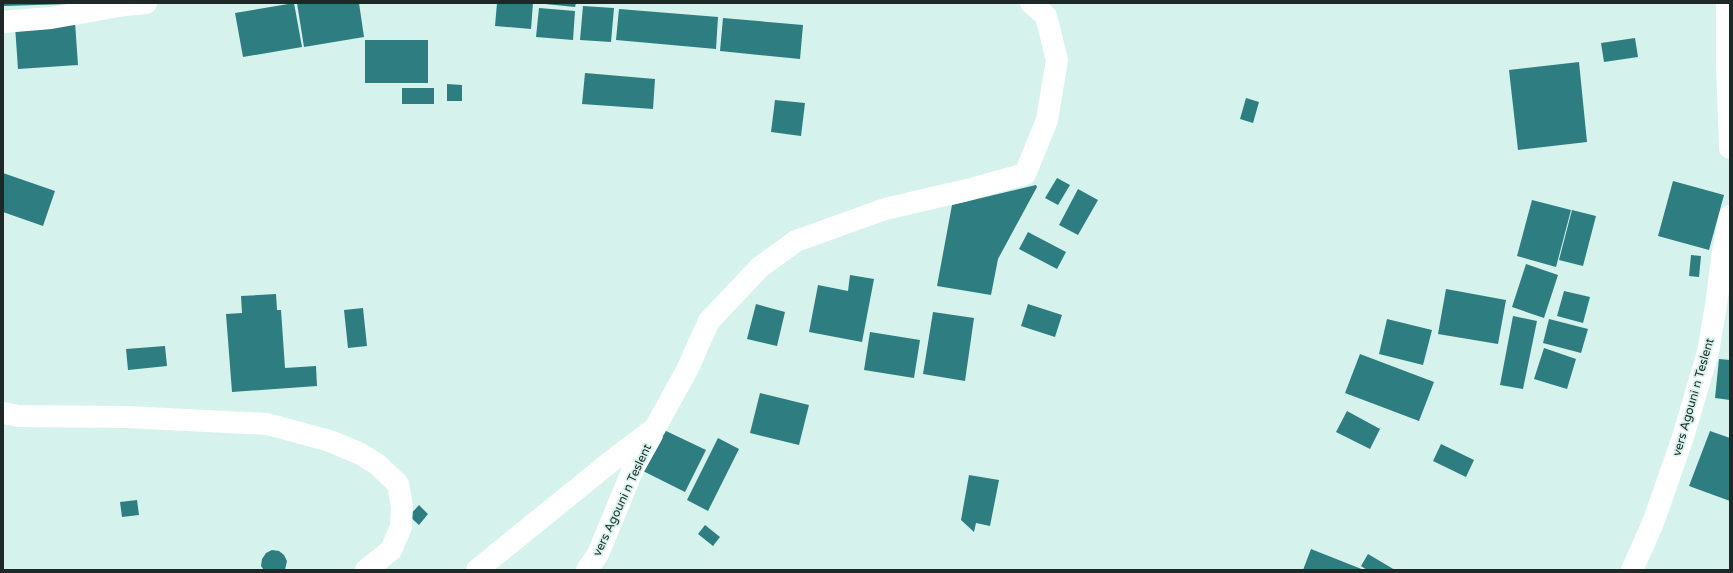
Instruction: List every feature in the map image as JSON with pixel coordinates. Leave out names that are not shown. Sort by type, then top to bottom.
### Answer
[{"type":"street","points":[[3,22],[51,18],[125,5],[146,3]]},
{"type":"street","name":"vers Agouni n Teslent","points":[[587,570],[598,554],[633,469],[687,370],[709,321],[760,267],[796,241],[885,209],[967,190],[1025,174],[1047,120],[1057,60],[1046,16],[1031,3]]},
{"type":"street","points":[[1727,3],[1727,71],[1730,148]]},
{"type":"street","name":"vers Agouni n Teslent","points":[[1632,570],[1653,523],[1678,451],[1708,352],[1730,216]]},
{"type":"street","points":[[3,413],[19,416],[127,417],[267,424],[330,441],[361,454],[378,465],[398,484],[402,507],[401,527],[391,550],[366,570]]},
{"type":"street","points":[[477,570],[614,459],[655,428]]},
{"type":"building","points":[[4,3],[68,3],[68,4],[4,6]]},
{"type":"building","points":[[294,3],[302,47],[243,57],[235,13]]},
{"type":"building","points":[[297,3],[359,3],[364,37],[304,47]]},
{"type":"building","points":[[497,3],[533,3],[531,29],[495,26]]},
{"type":"building","points":[[535,3],[576,3],[575,7]]},
{"type":"building","points":[[583,6],[614,8],[611,42],[580,40]]},
{"type":"building","points":[[539,8],[575,11],[573,40],[536,37]]},
{"type":"building","points":[[619,9],[718,17],[716,49],[616,40]]},
{"type":"building","points":[[723,18],[803,25],[800,59],[720,51]]},
{"type":"building","points":[[75,22],[78,65],[18,69],[15,26]]},
{"type":"building","points":[[1635,38],[1638,57],[1604,62],[1601,43]]},
{"type":"building","points":[[365,40],[428,40],[428,83],[365,83]]},
{"type":"building","points":[[1579,62],[1587,142],[1518,150],[1509,70]]},
{"type":"building","points":[[585,73],[655,79],[653,109],[582,104]]},
{"type":"building","points":[[447,84],[462,85],[462,101],[447,101]]},
{"type":"building","points":[[402,88],[434,88],[434,104],[402,104]]},
{"type":"building","points":[[1246,98],[1259,102],[1253,123],[1240,119]]},
{"type":"building","points":[[775,100],[805,103],[801,136],[771,132]]},
{"type":"building","points":[[3,173],[55,191],[43,226],[3,212]]},
{"type":"building","points":[[1057,178],[1070,185],[1058,205],[1045,198]]},
{"type":"building","points":[[1673,181],[1724,195],[1709,250],[1658,236]]},
{"type":"building","points":[[1036,185],[1037,187],[998,259],[991,295],[937,286],[952,205]]},
{"type":"building","points":[[1078,189],[1098,200],[1078,235],[1059,225]]},
{"type":"building","points":[[1532,200],[1571,210],[1556,267],[1517,256]]},
{"type":"building","points":[[1572,210],[1596,216],[1583,266],[1559,260]]},
{"type":"building","points":[[1028,232],[1066,252],[1057,269],[1019,249]]},
{"type":"building","points":[[1691,255],[1701,256],[1699,277],[1689,276]]},
{"type":"building","points":[[1526,264],[1558,275],[1544,318],[1512,307]]},
{"type":"building","points":[[850,275],[874,279],[862,342],[809,332],[818,285],[848,291]]},
{"type":"building","points":[[1446,289],[1506,300],[1498,344],[1438,334]]},
{"type":"building","points":[[1564,291],[1590,297],[1583,323],[1557,316]]},
{"type":"building","points":[[276,294],[277,310],[281,310],[285,368],[316,366],[317,386],[232,392],[226,314],[242,313],[241,296]]},
{"type":"building","points":[[756,304],[785,312],[777,346],[747,339]]},
{"type":"building","points":[[1028,304],[1062,315],[1055,337],[1021,326]]},
{"type":"building","points":[[363,308],[367,346],[348,348],[344,310]]},
{"type":"building","points":[[933,312],[974,318],[965,381],[923,374]]},
{"type":"building","points":[[1513,316],[1537,321],[1523,389],[1500,385]]},
{"type":"building","points":[[1387,319],[1432,330],[1423,365],[1379,354]]},
{"type":"building","points":[[1549,319],[1588,329],[1581,353],[1543,343]]},
{"type":"building","points":[[870,332],[920,340],[914,378],[864,370]]},
{"type":"building","points":[[165,346],[167,366],[128,370],[126,349]]},
{"type":"building","points":[[1544,348],[1576,359],[1567,389],[1534,379]]},
{"type":"building","points":[[1360,354],[1434,382],[1419,421],[1345,393]]},
{"type":"building","points":[[1719,359],[1730,360],[1730,400],[1715,398]]},
{"type":"building","points":[[760,393],[809,405],[799,445],[750,433]]},
{"type":"building","points":[[1347,411],[1380,429],[1370,449],[1336,432]]},
{"type":"building","points":[[664,430],[706,450],[685,492],[643,471]]},
{"type":"building","points":[[1710,431],[1730,438],[1730,501],[1689,486]]},
{"type":"building","points":[[718,438],[739,449],[708,511],[687,500]]},
{"type":"building","points":[[1441,444],[1474,460],[1466,477],[1433,461]]},
{"type":"building","points":[[969,475],[999,480],[990,526],[976,523],[974,532],[961,520]]},
{"type":"building","points":[[137,500],[139,515],[122,517],[120,502]]},
{"type":"building","points":[[419,505],[428,514],[419,525],[409,516]]},
{"type":"building","points":[[705,525],[720,537],[713,546],[698,534]]},
{"type":"building","points":[[1311,549],[1364,570],[1303,570]]},
{"type":"building","points":[[272,550],[279,551],[284,555],[287,561],[285,570],[264,570],[261,566],[262,559],[266,553]]},
{"type":"building","points":[[1368,554],[1395,570],[1367,570],[1361,566]]}]
